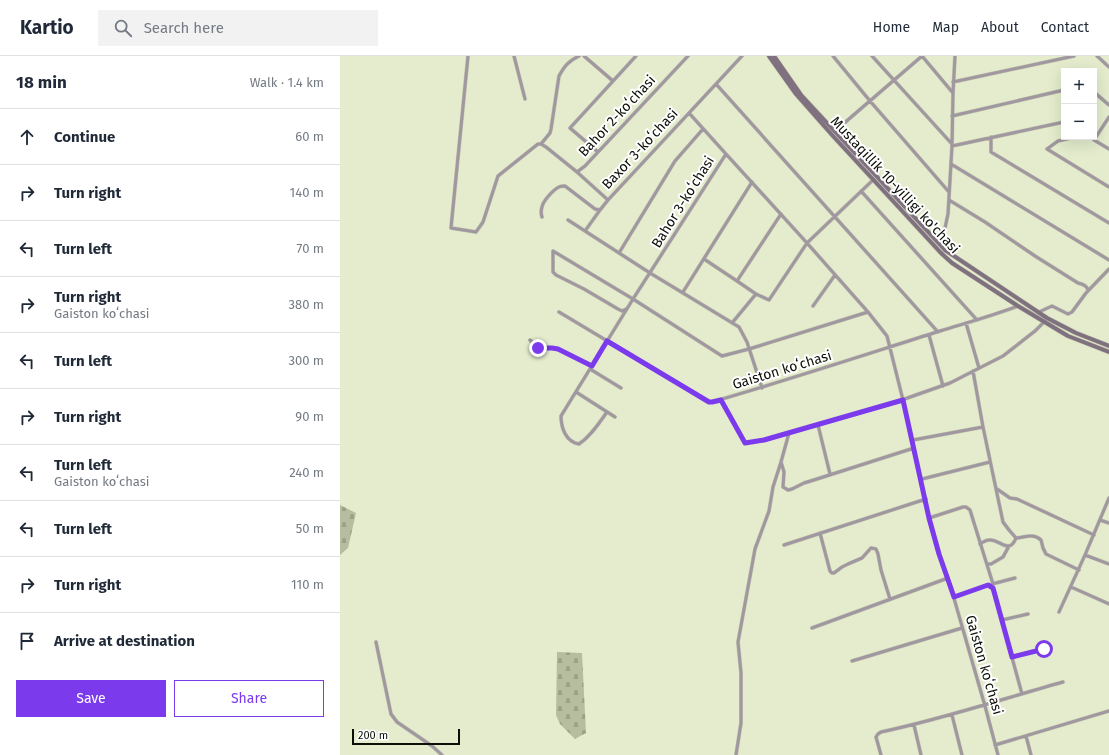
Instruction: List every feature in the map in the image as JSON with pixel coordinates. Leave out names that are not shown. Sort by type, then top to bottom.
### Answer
[{"type":"main road","name":"Mustaqillik 10-yilligi ko'chasi","points":[[769,56],[796,94],[833,136],[952,263],[1018,306],[1046,320],[1109,346]]},
{"type":"main road","name":"Mustaqillik 10-yilligi ko'chasi","points":[[774,56],[802,95],[945,250],[1039,312],[1046,320],[1068,336],[1109,352]]},
{"type":"street","points":[[468,56],[451,228],[476,232],[483,222],[498,176],[538,144],[541,144],[550,133],[559,76],[563,68],[570,60],[579,56]]},
{"type":"street","points":[[514,56],[525,99]]},
{"type":"street","points":[[584,56],[613,81]]},
{"type":"street","points":[[598,152],[570,128],[636,56]]},
{"type":"street","name":"Bahor 2-koʻchasi","points":[[577,172],[585,166],[688,56]]},
{"type":"street","points":[[689,113],[742,56]]},
{"type":"street","points":[[833,56],[949,192]]},
{"type":"street","points":[[872,56],[952,145]]},
{"type":"street","points":[[835,131],[922,56],[953,93]]},
{"type":"street","points":[[936,240],[945,228],[948,214],[955,56]]},
{"type":"street","points":[[953,82],[1074,56]]},
{"type":"street","points":[[1097,56],[1109,66]]},
{"type":"street","points":[[716,84],[938,332]]},
{"type":"street","points":[[952,116],[1061,91]]},
{"type":"street","points":[[1097,95],[1109,105]]},
{"type":"street","name":"Bahor 3-koʻchasi","points":[[607,412],[597,427],[584,441],[579,444],[574,443],[569,439],[561,421],[561,416],[607,341],[726,154],[689,113]]},
{"type":"street","name":"Baxor 3-koʻchasi","points":[[585,231],[608,200],[689,113]]},
{"type":"street","points":[[1109,117],[1094,140],[1109,149]]},
{"type":"street","points":[[952,145],[1061,123]]},
{"type":"street","points":[[619,253],[675,161],[704,129]]},
{"type":"street","points":[[991,137],[991,152],[1109,223]]},
{"type":"street","points":[[1062,140],[1058,141],[1047,149],[1109,188]]},
{"type":"street","points":[[541,144],[577,172],[608,200]]},
{"type":"street","points":[[726,154],[868,312],[887,336],[890,348]]},
{"type":"street","points":[[951,164],[1109,260]]},
{"type":"street","points":[[704,259],[756,294],[769,300],[807,243],[873,180]]},
{"type":"street","points":[[683,292],[752,182]]},
{"type":"street","points":[[542,217],[541,208],[543,203],[548,196],[561,186],[565,186],[595,210],[600,210]]},
{"type":"street","points":[[861,191],[977,320]]},
{"type":"street","points":[[949,200],[985,222],[1035,256],[1082,284],[1088,290]]},
{"type":"street","points":[[737,281],[781,214]]},
{"type":"street","points":[[568,220],[650,273],[739,327],[749,349],[762,388]]},
{"type":"street","points":[[627,309],[622,311],[556,275],[553,272],[553,251],[633,299],[722,356],[868,312]]},
{"type":"street","points":[[1039,312],[1052,306],[1068,314],[1072,312],[1088,290],[1109,269]]},
{"type":"street","points":[[813,306],[835,275]]},
{"type":"street","points":[[732,323],[756,294]]},
{"type":"street","name":"Gaiston koʻchasi","points":[[559,312],[620,350],[709,402],[712,402],[890,348],[1018,306]]},
{"type":"street","points":[[721,400],[745,443],[764,440],[903,400],[943,386],[1002,356],[1035,331],[1046,320]]},
{"type":"street","points":[[966,323],[979,368]]},
{"type":"street","points":[[929,335],[943,386]]},
{"type":"street","points":[[530,340],[538,348],[558,349],[591,368],[621,388]]},
{"type":"street","name":"Gaiston koʻchasi","points":[[890,348],[922,479],[929,518],[939,554],[954,597],[998,755]]},
{"type":"street","points":[[973,371],[1003,522],[1016,538]]},
{"type":"street","points":[[576,392],[615,417]]},
{"type":"street","points":[[818,425],[830,474]]},
{"type":"street","points":[[913,440],[983,427]]},
{"type":"street","points":[[736,755],[741,722],[741,673],[738,642],[755,549],[769,511],[773,487],[789,433]]},
{"type":"street","points":[[781,462],[784,472],[783,487],[788,490],[830,474],[914,448]]},
{"type":"street","points":[[922,479],[990,462]]},
{"type":"street","points":[[997,489],[1010,498],[1094,535]]},
{"type":"street","points":[[1060,612],[1109,498]]},
{"type":"street","points":[[784,545],[926,499]]},
{"type":"street","points":[[929,518],[963,507],[970,510],[993,584]]},
{"type":"street","points":[[1100,520],[1109,523]]},
{"type":"street","points":[[820,533],[830,571],[832,573],[862,558],[871,548],[876,548],[890,600]]},
{"type":"street","points":[[1016,538],[1030,536],[1039,538],[1046,554],[1079,570]]},
{"type":"street","points":[[987,564],[991,564],[1003,557],[1009,546],[1015,542],[1016,538]]},
{"type":"street","points":[[980,544],[992,540],[1004,546],[1009,546]]},
{"type":"street","points":[[1085,555],[1109,564]]},
{"type":"street","points":[[812,628],[948,578]]},
{"type":"street","points":[[954,597],[988,585],[1016,578]]},
{"type":"street","points":[[988,585],[993,588],[1022,694]]},
{"type":"street","points":[[1071,587],[1109,604]]},
{"type":"street","points":[[1002,620],[1028,614]]},
{"type":"street","points":[[852,660],[962,628]]},
{"type":"street","points":[[376,642],[391,714],[397,722],[432,746],[442,755]]},
{"type":"street","points":[[1012,657],[1044,649]]},
{"type":"street","points":[[881,755],[876,737],[878,734],[985,706],[1063,682]]},
{"type":"street","points":[[995,746],[1109,711]]},
{"type":"street","points":[[952,715],[962,755]]},
{"type":"street","points":[[914,725],[921,755]]},
{"type":"street","points":[[1026,736],[1031,755]]},
{"type":"green space","points":[[340,505],[356,513],[348,548],[340,555]]},
{"type":"green space","points":[[557,652],[582,653],[586,733],[575,739],[560,724],[556,715]]},
{"type":"route","points":[[538,348],[558,349],[592,366],[607,341],[709,402],[721,400],[745,443],[764,440],[903,400],[922,479],[929,518],[939,554],[954,597],[988,585],[992,586],[1012,657],[1044,649]]}]
